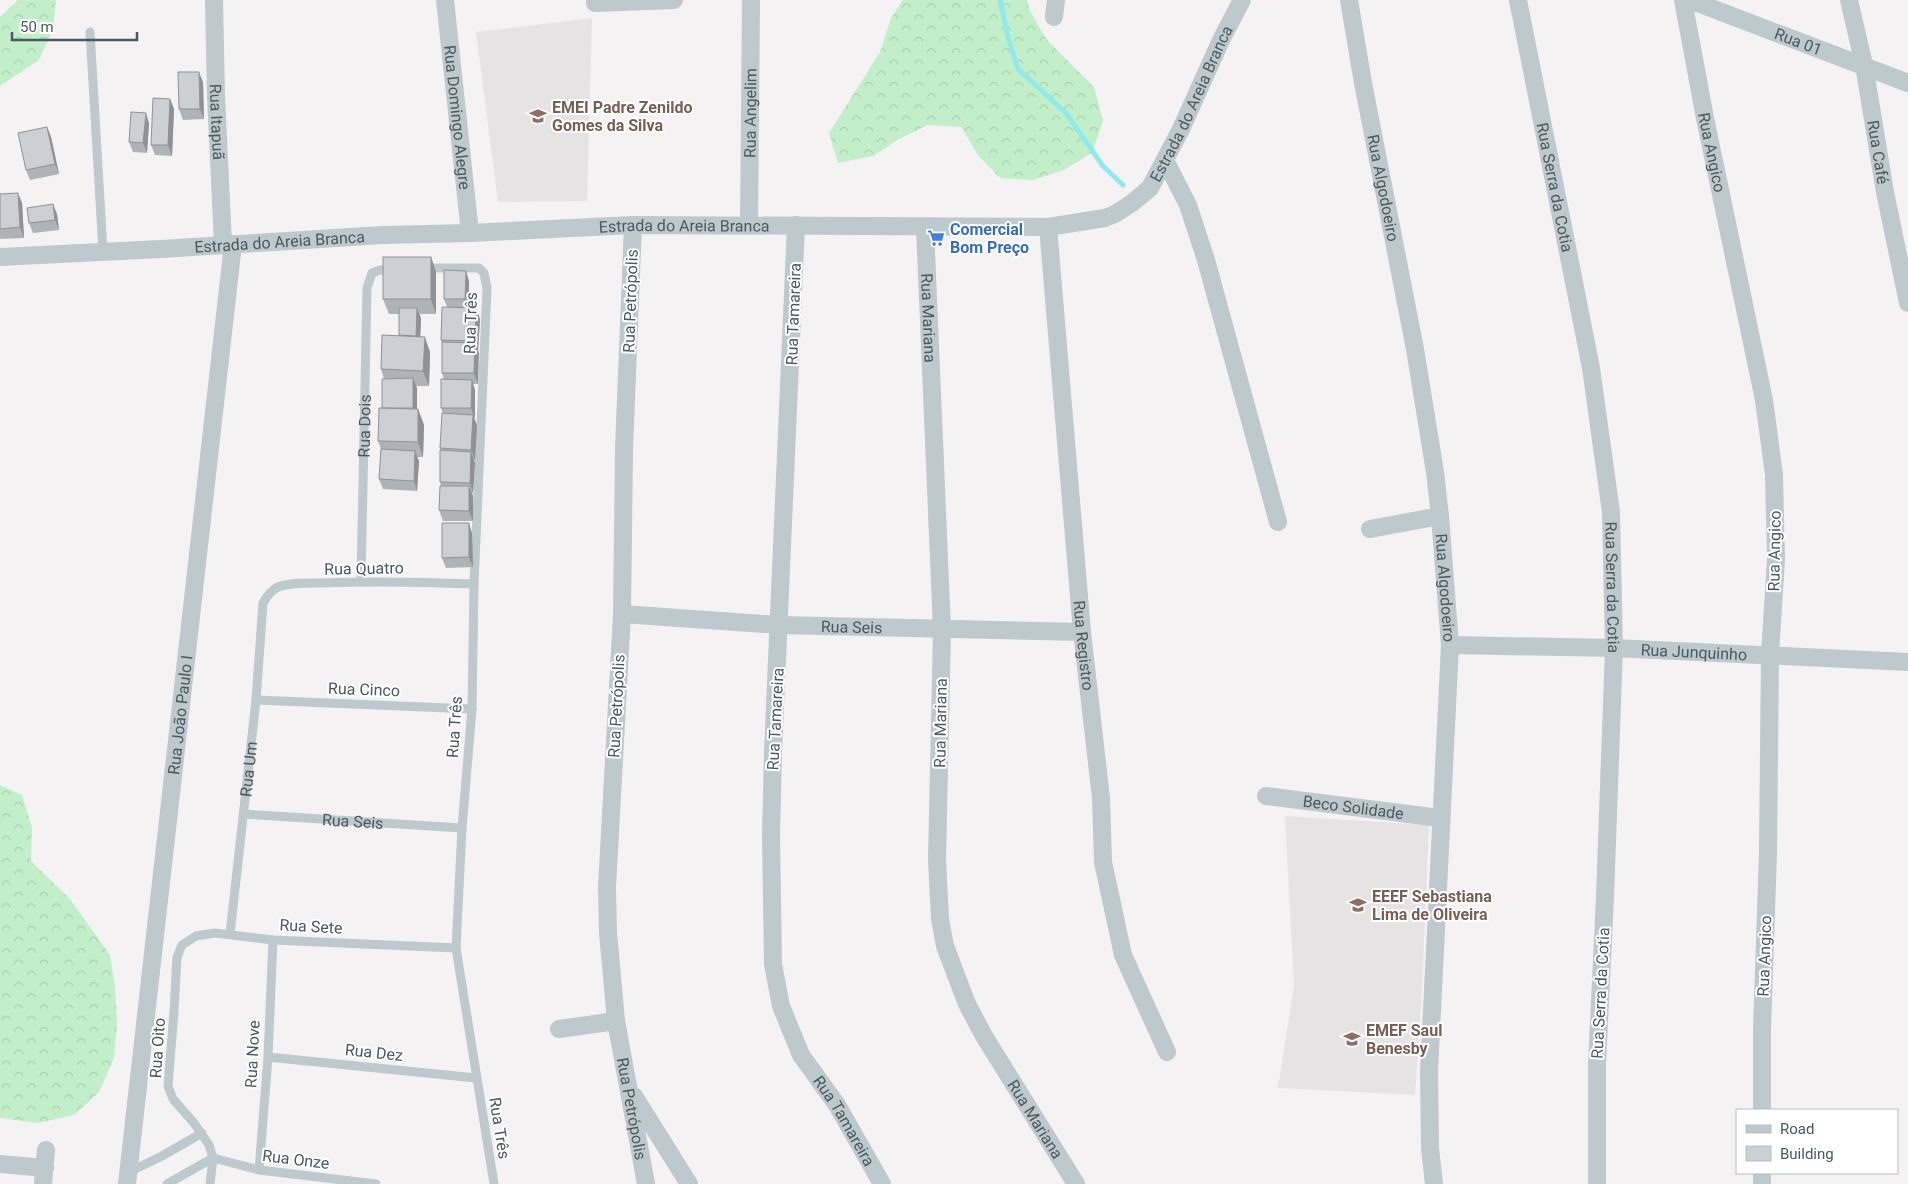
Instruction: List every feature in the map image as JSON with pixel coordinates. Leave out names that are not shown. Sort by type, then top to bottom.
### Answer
[{"type":"street","name":"Rua Itapuã","points":[[214,0],[216,96],[228,244]]},
{"type":"street","name":"Rua Domingo Alegre","points":[[445,0],[470,234]]},
{"type":"street","points":[[595,3],[674,0]]},
{"type":"street","name":"Rua Angelim","points":[[749,225],[751,0]]},
{"type":"street","name":"Estrada do Areia Branca","points":[[0,257],[384,235],[470,234],[633,225],[1048,227],[1105,218],[1121,212],[1150,188],[1181,129],[1222,38],[1242,0]]},
{"type":"street","name":"Rua Algodoeiro","points":[[1349,0],[1435,472],[1450,645],[1429,1072],[1430,1148],[1434,1184]]},
{"type":"street","name":"Rua Serra da Cotia","points":[[1518,0],[1593,377],[1611,512],[1614,648],[1597,1064],[1597,1184]]},
{"type":"street","name":"Rua Angico","points":[[1682,0],[1764,400],[1774,475],[1776,559],[1770,654],[1762,1109]]},
{"type":"street","name":"Rua 01","points":[[1690,0],[1908,83]]},
{"type":"street","name":"Rua Café","points":[[1849,0],[1864,65],[1885,192],[1908,303]]},
{"type":"street","points":[[1165,160],[1188,205],[1206,260],[1278,522]]},
{"type":"street","name":"Rua Petrópolis","points":[[633,225],[624,449],[622,614],[607,887],[608,933],[616,1021],[646,1184]]},
{"type":"street","name":"Rua Tamareira","points":[[796,225],[771,835],[773,964],[781,1006],[801,1054],[837,1105],[882,1184]]},
{"type":"street","name":"Rua Mariana","points":[[925,227],[942,630],[937,860],[938,899],[945,946],[967,1004],[984,1036],[1076,1184]]},
{"type":"street","name":"Rua Registro","points":[[1048,227],[1082,632],[1101,798],[1103,862],[1123,955],[1167,1052]]},
{"type":"street","name":"Rua João Paulo I","points":[[128,1178],[228,244]]},
{"type":"street","points":[[1370,529],[1440,516]]},
{"type":"street","name":"Rua Seis","points":[[622,614],[780,625],[1082,632]]},
{"type":"street","name":"Rua Junquinho","points":[[1450,645],[1614,648],[1908,662]]},
{"type":"street","name":"Beco Solidade","points":[[1266,796],[1440,818]]},
{"type":"street","points":[[559,1029],[616,1021]]},
{"type":"street","points":[[628,1085],[689,1184]]},
{"type":"street","points":[[0,1164],[44,1176],[46,1150]]},
{"type":"lane","points":[[90,32],[103,251]]},
{"type":"lane","name":"Rua Três","points":[[372,273],[388,268],[474,267],[484,273],[487,288],[474,584],[472,709],[462,828],[456,948],[494,1184]]},
{"type":"lane","name":"Rua Dois","points":[[361,581],[368,288],[372,273]]},
{"type":"lane","name":"Rua Quatro","points":[[263,603],[272,590],[280,586],[296,584],[361,581],[474,584]]},
{"type":"lane","name":"Rua Um","points":[[230,934],[256,700],[263,603]]},
{"type":"lane","name":"Rua Cinco","points":[[256,700],[472,709]]},
{"type":"lane","name":"Rua Seis","points":[[244,814],[462,828]]},
{"type":"lane","name":"Rua Sete","points":[[177,957],[182,945],[196,936],[208,934],[230,934],[273,940],[456,948]]},
{"type":"lane","name":"Rua Nove","points":[[259,1170],[268,1057],[273,940]]},
{"type":"lane","name":"Rua Oito","points":[[177,957],[168,1086],[173,1099],[202,1133],[209,1145],[212,1158]]},
{"type":"lane","name":"Rua Dez","points":[[268,1057],[476,1078]]},
{"type":"lane","points":[[128,1178],[202,1133]]},
{"type":"lane","points":[[167,1184],[212,1158]]},
{"type":"lane","points":[[210,1184],[212,1158]]},
{"type":"lane","name":"Rua Onze","points":[[212,1158],[259,1170],[376,1184]]},
{"type":"shaded area","name":"EMEI Padre Zenildo Gomes da Silva","points":[[592,18],[587,201],[498,202],[476,32]]},
{"type":"shaded area","name":"EEEF Sebastiana Lima de Oliveira","points":[[1285,816],[1429,825],[1422,990],[1415,1095],[1278,1088],[1294,986]]},
{"type":"green space","points":[[18,0],[56,0],[53,30],[39,60],[0,86],[0,17]]},
{"type":"green space","points":[[903,0],[1027,0],[1030,11],[1047,40],[1094,87],[1103,121],[1092,153],[1064,170],[1033,180],[1000,178],[978,155],[961,127],[928,125],[899,139],[873,156],[838,163],[829,133],[880,52],[891,18]]},
{"type":"green space","points":[[0,785],[22,795],[32,828],[31,861],[70,899],[110,955],[115,987],[117,1024],[114,1058],[99,1092],[74,1115],[38,1123],[0,1118]]},
{"type":"building","points":[[178,72],[199,72],[200,109],[179,109]]},
{"type":"building","points":[[153,98],[170,99],[168,145],[151,145]]},
{"type":"building","points":[[131,112],[146,113],[143,143],[129,142]]},
{"type":"building","points":[[47,127],[55,164],[26,170],[18,133]]},
{"type":"building","points":[[18,193],[20,227],[0,229],[0,194]]},
{"type":"building","points":[[53,204],[55,220],[29,223],[27,208]]},
{"type":"building","points":[[383,257],[431,257],[431,299],[383,299]]},
{"type":"building","points":[[444,270],[466,271],[465,299],[444,299]]},
{"type":"building","points":[[442,307],[476,308],[475,341],[441,340]]},
{"type":"building","points":[[399,308],[417,308],[416,336],[399,335]]},
{"type":"building","points":[[382,335],[425,337],[423,371],[381,369]]},
{"type":"building","points":[[442,342],[475,343],[474,373],[442,373]]},
{"type":"building","points":[[413,378],[413,408],[382,408],[382,379]]},
{"type":"building","points":[[441,379],[472,380],[471,408],[441,408]]},
{"type":"building","points":[[379,408],[418,409],[418,442],[378,441]]},
{"type":"building","points":[[442,413],[473,415],[471,450],[440,448]]},
{"type":"building","points":[[381,449],[415,451],[414,481],[379,479]]},
{"type":"building","points":[[440,450],[471,452],[470,483],[440,482]]},
{"type":"building","points":[[440,486],[469,486],[469,511],[439,510]]},
{"type":"building","points":[[442,523],[469,523],[469,557],[442,558]]},
{"type":"waterway","points":[[1000,0],[1008,37],[1018,69],[1066,113],[1103,166],[1123,185]]},
{"type":"place","name":"EMEI Padre Zenildo Gomes da Silva","points":[[538,116]]},
{"type":"place","name":"Comercial Bom Preço","points":[[936,238]]},
{"type":"place","name":"EEEF Sebastiana Lima de Oliveira","points":[[1358,905]]},
{"type":"place","name":"EMEF Saul Benesby","points":[[1352,1039]]}]
